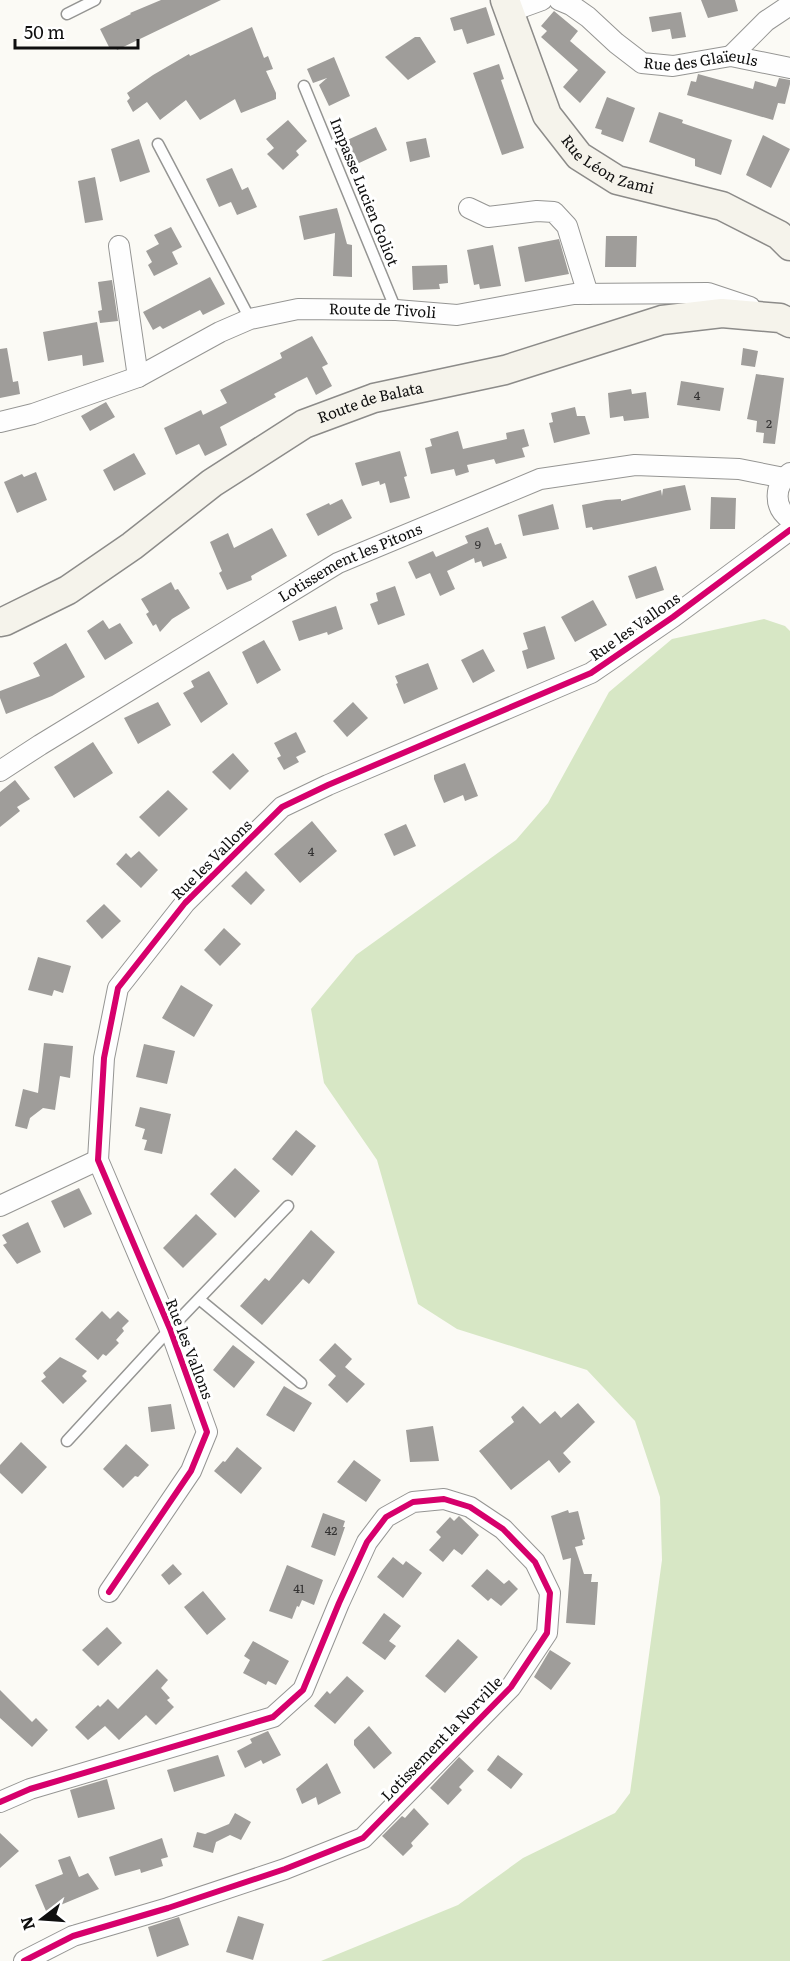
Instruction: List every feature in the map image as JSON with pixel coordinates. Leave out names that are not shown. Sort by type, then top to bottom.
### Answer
[{"type":"main road","name":"Rue Léon Zami","points":[[507,6],[547,115],[579,156],[617,180],[722,206],[779,235],[790,246]]},
{"type":"main road","name":"Route de Balata","points":[[0,622],[68,590],[132,546],[212,483],[304,424],[374,398],[505,370],[662,320],[722,312],[785,321]]},
{"type":"street","points":[[507,6],[542,0]]},
{"type":"street","name":"Rue des Glaïeuls","points":[[559,0],[571,5],[642,63],[673,66],[731,56],[790,68]]},
{"type":"street","points":[[731,56],[766,21],[790,5]]},
{"type":"street","points":[[470,208],[488,217],[537,211],[554,212],[567,226],[588,294]]},
{"type":"street","points":[[119,246],[138,377]]},
{"type":"street","name":"Route de Tivoli","points":[[0,422],[33,414],[138,377],[220,332],[250,320],[298,309],[396,310],[457,315],[574,294],[708,293],[785,321]]},
{"type":"street","name":"Lotissement les Pitons","points":[[0,771],[50,738],[338,563],[540,479],[635,465],[739,469],[787,476]]},
{"type":"street","points":[[739,469],[783,509]]},
{"type":"street","points":[[766,548],[783,509],[780,484],[787,476]]},
{"type":"street","name":"Rue les Vallons","points":[[109,1592],[191,1472],[207,1432],[171,1329],[98,1160],[104,1058],[118,988],[185,903],[282,807],[328,785],[591,673],[673,617],[790,530]]},
{"type":"street","points":[[0,1206],[98,1160]]},
{"type":"street","name":"Lotissement la Norville","points":[[0,1802],[30,1789],[273,1717],[303,1690],[367,1542],[386,1516],[413,1502],[444,1500],[470,1507],[503,1530],[535,1562],[550,1593],[547,1633],[511,1687],[363,1838],[285,1869],[168,1908],[73,1936],[24,1961]]},
{"type":"lane","points":[[68,14],[95,0]]},
{"type":"lane","name":"Impasse Lucien Goliot","points":[[304,86],[396,310]]},
{"type":"lane","points":[[158,144],[250,320]]},
{"type":"lane","points":[[67,1441],[288,1206]]},
{"type":"lane","points":[[199,1299],[301,1383]]},
{"type":"green space","points":[[764,619],[785,626],[790,631],[790,1961],[321,1961],[458,1905],[523,1858],[615,1813],[630,1793],[662,1560],[660,1497],[635,1421],[587,1370],[457,1329],[418,1304],[377,1160],[324,1083],[311,1009],[356,955],[516,840],[548,803],[609,692],[672,639]]},
{"type":"building","points":[[161,0],[221,0],[117,50],[116,47],[110,49],[100,29]]},
{"type":"building","points":[[701,0],[735,0],[738,11],[708,18]]},
{"type":"building","points":[[486,7],[495,35],[467,44],[462,29],[454,31],[450,18]]},
{"type":"building","points":[[554,11],[578,31],[570,41],[606,72],[580,103],[563,87],[578,70],[541,37],[547,31],[541,26]]},
{"type":"building","points":[[681,12],[686,37],[672,39],[670,29],[652,32],[649,17]]},
{"type":"building","points":[[252,27],[264,58],[268,56],[273,69],[266,71],[276,93],[276,99],[241,113],[235,99],[200,120],[186,100],[160,120],[147,102],[133,112],[127,101],[130,98],[127,93],[189,54],[190,56]]},
{"type":"building","points":[[415,37],[420,37],[436,62],[408,80],[385,57]]},
{"type":"building","points":[[334,57],[350,96],[329,106],[319,85],[327,78],[313,83],[307,69]]},
{"type":"building","points":[[499,64],[504,79],[501,80],[524,148],[502,155],[473,73]]},
{"type":"building","points":[[698,74],[753,89],[755,81],[776,87],[779,78],[790,80],[790,84],[785,104],[778,103],[773,120],[687,95],[691,81],[696,82]]},
{"type":"building","points":[[607,97],[635,108],[623,142],[601,134],[602,130],[595,128]]},
{"type":"building","points":[[659,112],[683,120],[682,123],[732,140],[721,175],[695,166],[695,159],[649,142]]},
{"type":"building","points":[[288,120],[307,141],[296,151],[299,155],[283,170],[267,154],[274,148],[266,139]]},
{"type":"building","points":[[376,127],[387,150],[357,164],[345,141]]},
{"type":"building","points":[[763,135],[790,149],[771,188],[746,175]]},
{"type":"building","points":[[426,138],[430,157],[410,162],[406,142]]},
{"type":"building","points":[[139,139],[150,172],[120,182],[111,149]]},
{"type":"building","points":[[232,168],[242,190],[248,187],[257,207],[237,215],[231,202],[219,207],[206,179]]},
{"type":"building","points":[[95,177],[103,220],[85,223],[78,181]]},
{"type":"building","points":[[337,208],[347,244],[352,245],[352,277],[333,276],[335,233],[304,240],[299,216]]},
{"type":"building","points":[[171,227],[182,247],[172,252],[178,264],[154,276],[148,265],[152,262],[146,251],[159,244],[154,235]]},
{"type":"building","points":[[606,236],[637,236],[636,267],[605,267]]},
{"type":"building","points":[[559,239],[569,274],[525,282],[518,247]]},
{"type":"building","points":[[493,245],[501,286],[480,289],[479,284],[474,285],[467,250]]},
{"type":"building","points":[[447,265],[448,283],[439,284],[440,289],[413,290],[412,266]]},
{"type":"building","points":[[210,277],[225,304],[203,315],[200,310],[163,329],[160,326],[153,330],[143,312]]},
{"type":"building","points":[[112,280],[118,321],[100,323],[98,311],[102,310],[98,282]]},
{"type":"building","points":[[97,322],[104,362],[83,366],[82,355],[48,361],[43,332]]},
{"type":"building","points":[[312,336],[328,364],[322,367],[332,386],[316,395],[307,377],[274,394],[276,397],[220,427],[227,445],[205,456],[199,444],[176,455],[164,428],[201,410],[203,415],[227,403],[220,390],[282,358],[280,353]]},
{"type":"building","points":[[7,348],[13,382],[18,381],[20,394],[0,398],[0,349]]},
{"type":"building","points":[[743,348],[758,351],[755,367],[741,365]]},
{"type":"building","points":[[756,374],[784,378],[775,444],[763,443],[764,433],[756,432],[757,421],[747,419]]},
{"type":"building","points":[[681,381],[724,388],[720,411],[677,405]]},
{"type":"building","points":[[631,389],[632,394],[646,392],[649,418],[624,421],[623,416],[610,418],[608,393]]},
{"type":"building","points":[[106,402],[115,417],[90,431],[81,416]]},
{"type":"building","points":[[575,407],[577,416],[585,416],[590,434],[554,443],[549,423],[553,422],[551,413]]},
{"type":"building","points":[[524,429],[529,446],[522,448],[525,457],[496,464],[494,459],[467,465],[469,472],[456,476],[454,469],[431,474],[425,448],[432,446],[430,439],[458,431],[463,449],[507,439],[506,433]]},
{"type":"building","points":[[400,451],[410,498],[390,503],[385,483],[380,485],[379,481],[362,486],[355,463]]},
{"type":"building","points":[[134,453],[146,474],[114,491],[103,470]]},
{"type":"building","points":[[36,472],[47,500],[17,513],[4,482],[22,474],[24,477]]},
{"type":"building","points":[[685,485],[691,510],[593,530],[592,527],[586,528],[582,505],[606,500],[621,499],[621,501],[661,490],[662,496],[663,489]]},
{"type":"building","points":[[711,497],[736,498],[735,529],[710,529]]},
{"type":"building","points":[[342,499],[352,518],[318,536],[306,514]]},
{"type":"building","points":[[553,504],[559,529],[523,536],[518,515]]},
{"type":"building","points":[[488,527],[495,545],[501,543],[507,558],[483,567],[481,561],[475,563],[474,558],[447,571],[455,589],[440,596],[430,573],[416,579],[408,562],[433,551],[436,557],[468,543],[465,536]]},
{"type":"building","points":[[272,528],[287,556],[251,576],[252,580],[227,590],[219,573],[222,571],[210,542],[228,533],[234,548]]},
{"type":"building","points":[[656,566],[664,590],[636,599],[628,576]]},
{"type":"building","points":[[171,582],[190,608],[172,619],[160,632],[156,624],[153,626],[146,614],[149,612],[141,599]]},
{"type":"building","points":[[395,586],[405,615],[378,625],[370,604],[378,601],[376,593]]},
{"type":"building","points":[[593,600],[607,625],[575,642],[561,617]]},
{"type":"building","points":[[336,606],[343,629],[328,635],[327,632],[299,641],[292,621]]},
{"type":"building","points":[[103,620],[109,629],[120,623],[133,643],[105,660],[87,631]]},
{"type":"building","points":[[545,626],[555,659],[527,669],[522,651],[528,649],[523,633]]},
{"type":"building","points":[[264,640],[281,670],[257,684],[242,652]]},
{"type":"building","points":[[66,643],[85,677],[52,696],[6,714],[0,691],[40,676],[33,663]]},
{"type":"building","points":[[483,649],[495,671],[473,683],[461,660]]},
{"type":"building","points":[[428,663],[438,689],[404,704],[395,676]]},
{"type":"building","points":[[209,671],[228,704],[201,723],[183,693],[194,687],[191,681]]},
{"type":"building","points":[[158,702],[171,725],[138,744],[124,718]]},
{"type":"building","points":[[353,702],[368,718],[347,737],[333,721]]},
{"type":"building","points":[[296,732],[306,752],[296,757],[299,762],[284,770],[277,758],[281,756],[274,743]]},
{"type":"building","points":[[93,742],[113,773],[74,798],[54,767]]},
{"type":"building","points":[[233,753],[249,771],[230,790],[212,772]]},
{"type":"building","points":[[465,763],[478,796],[465,801],[463,795],[444,803],[434,775]]},
{"type":"building","points":[[15,780],[30,799],[17,807],[20,811],[0,827],[0,792]]},
{"type":"building","points":[[168,790],[188,809],[159,837],[139,817]]},
{"type":"building","points":[[312,821],[337,851],[300,883],[274,854]]},
{"type":"building","points":[[406,824],[416,846],[394,856],[384,834]]},
{"type":"building","points":[[139,851],[158,870],[141,888],[116,864],[126,853],[131,858]]},
{"type":"building","points":[[246,871],[265,890],[251,905],[231,886]]},
{"type":"building","points":[[104,904],[121,921],[102,939],[86,921]]},
{"type":"building","points":[[224,928],[241,944],[220,966],[204,950]]},
{"type":"building","points":[[38,957],[71,966],[63,993],[54,990],[52,996],[28,990]]},
{"type":"building","points":[[181,985],[213,1005],[194,1037],[162,1018]]},
{"type":"building","points":[[44,1043],[73,1046],[70,1078],[60,1076],[55,1110],[43,1108],[30,1118],[27,1129],[15,1126],[23,1089],[38,1093]]},
{"type":"building","points":[[144,1044],[175,1051],[167,1084],[136,1077]]},
{"type":"building","points":[[140,1107],[171,1114],[162,1154],[144,1150],[147,1140],[142,1139],[145,1129],[135,1126]]},
{"type":"building","points":[[296,1130],[316,1146],[292,1176],[272,1159]]},
{"type":"building","points":[[235,1168],[260,1191],[235,1218],[210,1194]]},
{"type":"building","points":[[79,1188],[92,1214],[64,1228],[51,1201]]},
{"type":"building","points":[[196,1214],[217,1234],[183,1268],[163,1248]]},
{"type":"building","points":[[28,1222],[41,1252],[17,1264],[3,1245],[7,1243],[2,1235]]},
{"type":"building","points":[[311,1230],[335,1252],[309,1284],[303,1279],[262,1325],[240,1306],[265,1278],[269,1281]]},
{"type":"building","points":[[102,1311],[110,1319],[118,1311],[129,1321],[122,1328],[124,1331],[116,1340],[119,1343],[106,1356],[103,1354],[98,1360],[75,1339]]},
{"type":"building","points":[[335,1343],[352,1359],[345,1367],[365,1384],[347,1403],[328,1385],[336,1376],[319,1360]]},
{"type":"building","points":[[233,1345],[255,1362],[234,1388],[213,1370]]},
{"type":"building","points":[[60,1357],[87,1371],[82,1376],[87,1381],[63,1404],[41,1381],[46,1377],[43,1373]]},
{"type":"building","points":[[284,1386],[312,1403],[294,1432],[266,1415]]},
{"type":"building","points":[[578,1403],[595,1422],[563,1453],[571,1462],[559,1473],[549,1460],[511,1490],[479,1451],[514,1422],[511,1417],[523,1406],[540,1424],[555,1411],[561,1418]]},
{"type":"building","points":[[171,1404],[175,1429],[151,1432],[148,1407]]},
{"type":"building","points":[[433,1426],[439,1461],[410,1462],[406,1430]]},
{"type":"building","points":[[21,1442],[47,1467],[22,1494],[0,1473],[0,1465]]},
{"type":"building","points":[[126,1444],[149,1465],[123,1488],[103,1469]]},
{"type":"building","points":[[237,1447],[262,1468],[241,1494],[214,1471]]},
{"type":"building","points":[[354,1460],[381,1480],[366,1502],[337,1482]]},
{"type":"building","points":[[568,1510],[569,1513],[578,1511],[585,1539],[582,1540],[583,1545],[575,1547],[584,1574],[592,1574],[591,1582],[598,1582],[595,1625],[566,1623],[571,1558],[563,1560],[551,1516]]},
{"type":"building","points":[[323,1513],[345,1521],[335,1556],[311,1547]]},
{"type":"building","points":[[459,1516],[479,1535],[462,1555],[454,1549],[443,1562],[429,1550],[441,1537],[436,1532],[450,1517],[454,1521]]},
{"type":"building","points":[[393,1557],[403,1565],[406,1561],[422,1573],[403,1598],[377,1577]]},
{"type":"building","points":[[173,1564],[182,1574],[169,1585],[161,1575]]},
{"type":"building","points":[[287,1565],[323,1580],[314,1605],[302,1600],[292,1619],[269,1611]]},
{"type":"building","points":[[487,1569],[504,1584],[509,1580],[518,1589],[501,1606],[491,1598],[488,1601],[471,1586]]},
{"type":"building","points":[[203,1591],[226,1619],[207,1635],[184,1607]]},
{"type":"building","points":[[384,1613],[401,1626],[389,1641],[396,1646],[385,1660],[362,1643]]},
{"type":"building","points":[[107,1627],[122,1643],[98,1666],[82,1650]]},
{"type":"building","points":[[458,1639],[478,1657],[445,1693],[425,1676]]},
{"type":"building","points":[[253,1641],[289,1661],[276,1685],[268,1681],[266,1685],[243,1673],[250,1660],[244,1656]]},
{"type":"building","points":[[550,1650],[571,1663],[551,1690],[534,1677]]},
{"type":"building","points":[[157,1669],[168,1680],[161,1688],[170,1698],[167,1700],[174,1707],[156,1725],[146,1715],[119,1740],[105,1726],[88,1740],[75,1727],[98,1705],[100,1707],[108,1699],[118,1709]]},
{"type":"building","points":[[347,1676],[364,1691],[335,1724],[314,1706],[327,1691],[330,1694]]},
{"type":"building","points":[[0,1690],[32,1722],[36,1718],[48,1730],[32,1747],[0,1718]]},
{"type":"building","points":[[369,1726],[392,1753],[374,1769],[354,1745],[354,1740]]},
{"type":"building","points":[[268,1731],[281,1755],[263,1764],[261,1760],[245,1768],[237,1751],[252,1743],[250,1739]]},
{"type":"building","points":[[218,1755],[225,1776],[174,1792],[167,1770]]},
{"type":"building","points":[[498,1755],[523,1774],[511,1789],[487,1770]]},
{"type":"building","points":[[459,1757],[474,1771],[459,1787],[462,1790],[448,1805],[430,1788]]},
{"type":"building","points":[[327,1763],[341,1793],[318,1805],[316,1797],[302,1804],[296,1789]]},
{"type":"building","points":[[107,1779],[115,1809],[78,1818],[70,1790]]},
{"type":"building","points":[[414,1808],[429,1824],[411,1843],[413,1846],[403,1856],[382,1836],[402,1816],[405,1818]]},
{"type":"building","points":[[235,1813],[251,1822],[241,1840],[230,1835],[216,1842],[213,1853],[193,1847],[197,1832],[205,1834],[229,1824]]},
{"type":"building","points":[[0,1833],[19,1851],[0,1868]]},
{"type":"building","points":[[162,1838],[168,1857],[161,1859],[163,1866],[141,1873],[140,1869],[115,1876],[109,1857]]},
{"type":"building","points":[[70,1856],[79,1877],[88,1873],[99,1889],[46,1911],[35,1885],[63,1874],[58,1860]]},
{"type":"building","points":[[238,1916],[264,1924],[253,1960],[226,1952]]},
{"type":"building","points":[[179,1917],[189,1945],[157,1957],[148,1927]]},
{"type":"cycle path","points":[[109,1592],[191,1471],[207,1432],[170,1329],[98,1160],[104,1058],[118,988],[185,903],[282,807],[328,785],[591,673],[673,617],[790,530]]},
{"type":"cycle path","points":[[0,1802],[30,1789],[273,1717],[303,1690],[367,1542],[386,1517],[413,1502],[444,1499],[470,1507],[503,1529],[535,1562],[550,1593],[547,1633],[511,1687],[363,1838],[285,1869],[168,1908],[73,1936],[24,1961]]}]
